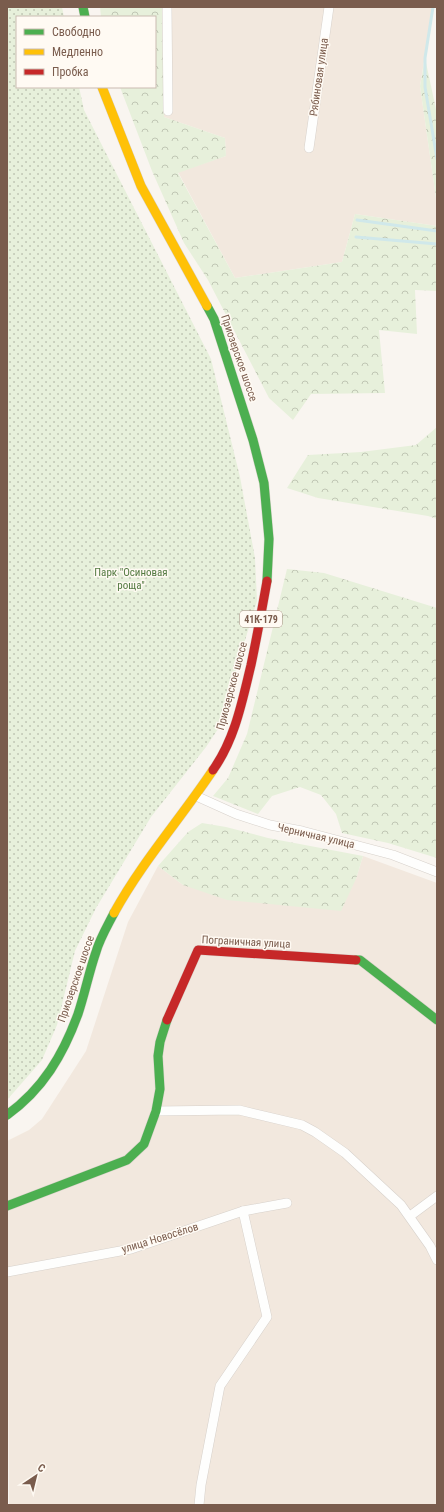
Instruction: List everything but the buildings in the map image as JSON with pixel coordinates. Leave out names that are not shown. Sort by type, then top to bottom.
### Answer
[{"type":"main road","name":"Приозерское шоссе","points":[[7,1115],[21,1105],[39,1087],[54,1066],[68,1038],[78,1012],[96,950],[126,891],[196,796],[223,756],[242,704],[250,672],[268,574],[269,539],[264,483],[253,440],[214,319],[141,186],[102,88]]},
{"type":"main road","name":"Пограничная улица","points":[[7,1206],[127,1160],[144,1144],[156,1111],[160,1089],[158,1056],[160,1042],[169,1013],[198,950],[360,960],[437,1020]]},
{"type":"street","points":[[167,7],[168,111]]},
{"type":"street","name":"Рябиновая улица","points":[[309,148],[328,7]]},
{"type":"street","name":"Черничная улица","points":[[196,796],[236,814],[270,826],[302,831],[393,854],[437,872]]},
{"type":"street","points":[[156,1111],[239,1110],[302,1125],[346,1153],[401,1205],[430,1246],[437,1260]]},
{"type":"street","points":[[410,1216],[437,1196]]},
{"type":"street","name":"улица Новосёлов","points":[[7,1272],[131,1249],[243,1211],[287,1203]]},
{"type":"street","points":[[199,1505],[201,1485],[220,1386],[267,1318],[243,1211]]},
{"type":"shaded area","points":[[162,7],[433,7],[420,86],[437,205],[437,226],[355,214],[342,262],[235,278],[178,172],[226,156],[225,138],[164,117]]},
{"type":"shaded area","points":[[363,856],[437,883],[437,1505],[9,1505],[7,1141],[29,1130],[42,1119],[86,1051],[128,922],[158,866],[183,885],[356,879]]},
{"type":"green space","name":"Парк \"Осиновая роща\"","points":[[7,7],[62,7],[64,16],[16,16],[16,88],[79,88],[84,110],[211,359],[240,477],[255,558],[257,601],[218,729],[206,747],[151,817],[96,908],[75,951],[57,1025],[42,1060],[7,1100]]},
{"type":"green space","points":[[100,7],[162,7],[164,117],[225,138],[226,156],[178,173],[235,278],[342,262],[355,214],[437,226],[437,291],[415,290],[417,334],[379,330],[385,393],[311,394],[293,420],[269,398],[208,280],[184,243],[152,171],[120,88],[156,88],[156,16],[101,16]]},
{"type":"green space","points":[[425,58],[437,114],[437,205],[420,86]]},
{"type":"green space","points":[[437,427],[437,519],[428,516],[318,498],[287,488],[308,455],[361,452],[416,445]]},
{"type":"green space","points":[[287,569],[324,573],[437,608],[437,858],[388,843],[342,833],[336,814],[321,795],[300,787],[272,796],[258,814],[213,796],[228,778],[247,734]]},
{"type":"green space","points":[[202,823],[226,827],[268,838],[363,856],[356,879],[341,911],[227,900],[183,885],[158,866],[188,832]]},
{"type":"waterway","points":[[433,7],[425,58],[425,87],[437,159]]},
{"type":"waterway","points":[[357,220],[437,231]]},
{"type":"waterway","points":[[356,237],[437,244]]},
{"type":"traffic: fast","points":[[83,7],[85,16]]},
{"type":"traffic: fast","points":[[207,306],[214,319],[253,440],[264,483],[269,539],[267,581]]},
{"type":"traffic: fast","points":[[7,1115],[20,1105],[41,1082],[66,1043],[78,1014],[98,947],[114,913]]},
{"type":"traffic: fast","points":[[356,960],[360,960],[437,1020]]},
{"type":"traffic: fast","points":[[7,1206],[127,1160],[144,1144],[156,1111],[160,1089],[158,1056],[160,1042],[167,1020]]},
{"type":"traffic: slow","points":[[102,88],[141,186],[207,306]]},
{"type":"traffic: slow","points":[[114,913],[149,858],[213,770]]},
{"type":"traffic: jam","points":[[213,770],[227,746],[237,720],[253,654],[267,581]]},
{"type":"traffic: jam","points":[[167,1020],[198,950],[356,960]]}]
